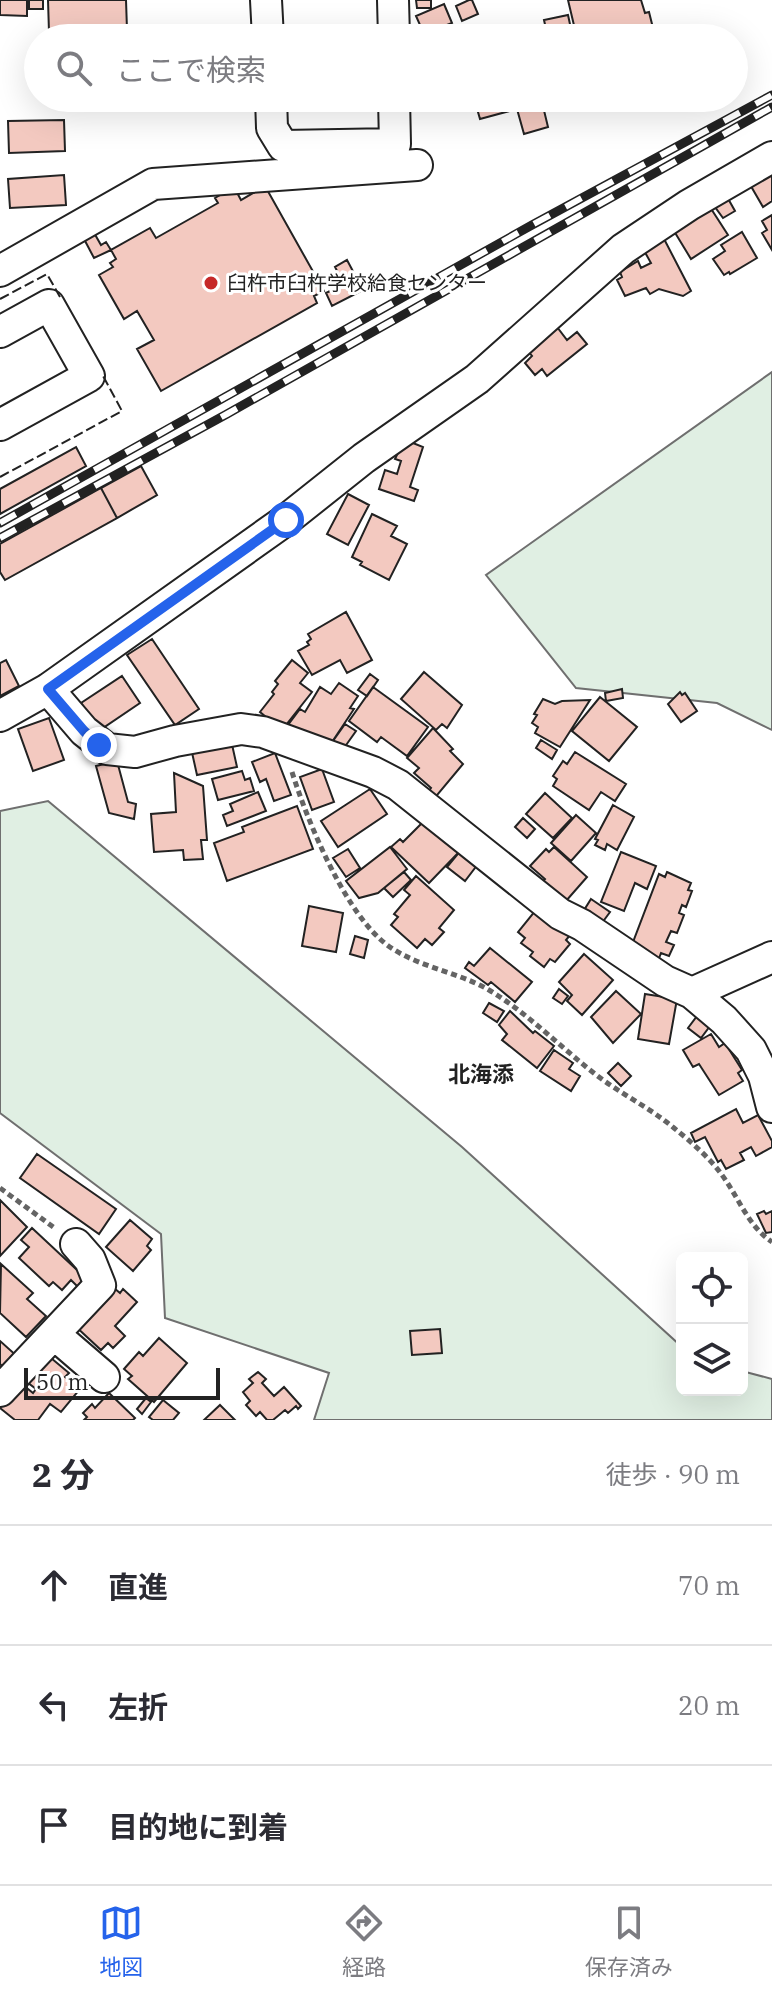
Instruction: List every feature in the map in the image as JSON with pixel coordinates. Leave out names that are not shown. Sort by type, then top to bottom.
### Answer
[{"type":"street","points":[[266,0],[267,24]]},
{"type":"street","points":[[393,0],[394,24]]},
{"type":"street","points":[[271,112],[272,128],[283,146],[395,144],[394,112]]},
{"type":"street","points":[[0,716],[48,689],[286,520],[364,458],[477,379],[623,249],[689,205],[772,157]]},
{"type":"street","points":[[1,261],[153,184],[417,165]]},
{"type":"street","points":[[0,332],[49,305],[89,376],[0,425]]},
{"type":"street","points":[[48,689],[91,739],[107,749],[135,752],[241,729],[263,732],[344,760],[398,785],[560,914],[582,925],[665,981],[692,993],[724,1020],[751,1050],[764,1076],[772,1107]]},
{"type":"street","points":[[692,993],[772,957]]},
{"type":"street","points":[[0,1391],[100,1285],[90,1260],[76,1244]]},
{"type":"street","points":[[54,1334],[104,1377]]},
{"type":"path","points":[[285,740],[285,752],[299,793],[327,860],[378,938],[396,951],[460,976],[503,998],[602,1079],[645,1105],[677,1130],[720,1172],[746,1211],[752,1226],[772,1242]]},
{"type":"path","points":[[0,1188],[76,1244]]},
{"type":"green space","points":[[772,372],[772,730],[717,703],[576,688],[486,575]]},
{"type":"green space","points":[[48,801],[462,1147],[676,1342],[676,1396],[748,1396],[748,1373],[772,1379],[772,1420],[314,1420],[329,1373],[165,1318],[161,1234],[0,1113],[0,811]]},
{"type":"building","points":[[0,0],[27,0],[27,16],[0,15]]},
{"type":"building","points":[[29,0],[43,0],[43,9],[29,9]]},
{"type":"building","points":[[48,0],[126,0],[127,24],[49,24]]},
{"type":"building","points":[[416,0],[431,0],[431,8],[417,8]]},
{"type":"building","points":[[472,0],[478,14],[462,21],[456,6]]},
{"type":"building","points":[[568,0],[641,0],[652,24],[574,24]]},
{"type":"building","points":[[444,4],[452,23],[420,24],[416,16]]},
{"type":"building","points":[[568,15],[570,24],[545,24],[544,20]]},
{"type":"building","points":[[478,112],[506,112],[480,119]]},
{"type":"building","points":[[518,112],[544,112],[548,127],[524,134]]},
{"type":"building","points":[[64,120],[65,151],[9,153],[8,121]]},
{"type":"building","points":[[772,167],[772,201],[763,207],[748,181]]},
{"type":"building","points":[[64,175],[66,205],[10,208],[8,179]]},
{"type":"building","name":"臼杵市臼杵学校給食センター","points":[[265,186],[324,291],[314,296],[317,303],[161,391],[137,349],[154,340],[137,311],[124,319],[99,275],[113,267],[110,263],[116,259],[111,250],[150,228],[156,238],[218,203],[215,198],[234,187],[241,200]]},
{"type":"building","points":[[726,195],[735,211],[723,218],[715,207]]},
{"type":"building","points":[[708,204],[728,235],[691,259],[674,231]]},
{"type":"building","points":[[772,215],[772,250],[762,233],[767,230],[762,221]]},
{"type":"building","points":[[93,231],[101,245],[106,242],[111,250],[94,258],[83,237]]},
{"type":"building","points":[[742,232],[757,258],[724,275],[713,259],[725,251],[721,245]]},
{"type":"building","points":[[662,235],[691,291],[683,296],[659,289],[650,294],[646,288],[625,296],[617,280],[622,277],[620,272],[638,261],[641,268],[651,263],[642,247]]},
{"type":"building","points":[[347,260],[363,290],[332,306],[326,293],[344,284],[335,267]]},
{"type":"building","points":[[554,323],[567,340],[577,332],[587,344],[547,376],[542,369],[535,375],[525,363],[532,356],[524,346]]},
{"type":"building","points":[[408,441],[423,447],[410,487],[418,490],[414,501],[379,489],[385,470],[397,474],[401,461],[395,459],[401,446]]},
{"type":"building","points":[[76,447],[86,466],[0,514],[0,489]]},
{"type":"building","points":[[141,466],[157,495],[117,518],[101,488]]},
{"type":"building","points":[[101,488],[117,518],[5,580],[0,572],[0,544]]},
{"type":"building","points":[[348,494],[369,505],[348,545],[327,534]]},
{"type":"building","points":[[372,514],[397,526],[391,536],[407,544],[389,580],[360,565],[362,562],[352,557]]},
{"type":"building","points":[[346,612],[372,660],[347,673],[340,660],[312,675],[298,651],[309,645],[307,642],[311,639],[308,634]]},
{"type":"building","points":[[152,639],[199,709],[175,725],[127,655]]},
{"type":"building","points":[[6,660],[19,686],[2,695],[5,701],[0,704],[0,663]]},
{"type":"building","points":[[292,660],[308,673],[300,683],[312,692],[282,730],[260,712],[274,694],[272,692],[278,684],[275,681]]},
{"type":"building","points":[[424,672],[462,705],[447,728],[442,724],[436,730],[401,699]]},
{"type":"building","points":[[370,674],[378,680],[367,696],[358,690]]},
{"type":"building","points":[[122,676],[140,703],[100,730],[81,703]]},
{"type":"building","points":[[339,683],[358,696],[350,708],[354,709],[330,745],[285,729],[300,709],[305,712],[320,687],[331,694]]},
{"type":"building","points":[[373,687],[428,727],[407,756],[381,737],[377,742],[349,721]]},
{"type":"building","points":[[622,689],[623,698],[606,701],[605,693]]},
{"type":"building","points":[[680,692],[682,695],[685,693],[697,711],[681,722],[668,704]]},
{"type":"building","points":[[600,697],[637,727],[609,761],[572,731]]},
{"type":"building","points":[[543,699],[555,704],[590,700],[560,747],[535,733],[538,727],[532,723],[537,715],[534,714]]},
{"type":"building","points":[[49,718],[64,760],[33,771],[18,729]]},
{"type":"building","points":[[345,724],[356,731],[344,748],[333,741]]},
{"type":"building","points":[[433,728],[463,764],[433,800],[426,795],[431,788],[414,773],[419,768],[407,758]]},
{"type":"building","points":[[231,740],[237,767],[197,775],[191,748]]},
{"type":"building","points":[[541,740],[557,750],[552,759],[536,748]]},
{"type":"building","points":[[575,752],[626,784],[615,801],[601,792],[589,810],[553,786],[557,779],[553,776],[563,761],[567,764]]},
{"type":"building","points":[[275,753],[291,795],[274,801],[266,779],[260,782],[252,762]]},
{"type":"building","points":[[117,761],[128,802],[136,804],[134,819],[109,813],[96,766]]},
{"type":"building","points":[[322,769],[334,802],[312,810],[300,777]]},
{"type":"building","points":[[242,771],[245,780],[250,778],[254,791],[218,800],[212,779]]},
{"type":"building","points":[[174,773],[203,786],[207,840],[201,840],[203,859],[184,860],[183,850],[154,852],[151,814],[176,812]]},
{"type":"building","points":[[370,789],[387,814],[338,847],[321,821]]},
{"type":"building","points":[[258,792],[266,811],[227,826],[223,815],[233,811],[230,804]]},
{"type":"building","points":[[545,793],[572,818],[553,838],[526,814]]},
{"type":"building","points":[[613,805],[634,817],[617,850],[607,844],[605,850],[595,845],[598,840],[595,839]]},
{"type":"building","points":[[297,806],[313,849],[227,881],[214,843],[244,832],[242,827]]},
{"type":"building","points":[[576,815],[596,833],[571,861],[551,843]]},
{"type":"building","points":[[427,818],[460,851],[429,883],[391,847],[400,839],[403,842]]},
{"type":"building","points":[[523,818],[535,829],[527,838],[515,827]]},
{"type":"building","points":[[390,847],[407,869],[378,893],[359,898],[346,881]]},
{"type":"building","points":[[554,847],[587,877],[566,901],[538,887],[545,879],[530,866],[546,849],[549,852]]},
{"type":"building","points":[[348,849],[360,868],[346,877],[333,858]]},
{"type":"building","points":[[461,850],[478,864],[465,881],[447,867]]},
{"type":"building","points":[[621,852],[656,866],[647,889],[635,883],[624,911],[601,902]]},
{"type":"building","points":[[404,872],[411,880],[393,897],[384,888]]},
{"type":"building","points":[[667,872],[691,883],[688,890],[692,891],[686,907],[682,905],[679,913],[684,915],[677,933],[671,931],[666,942],[674,945],[669,956],[661,953],[658,961],[630,950],[659,874],[665,877]]},
{"type":"building","points":[[416,876],[454,910],[439,928],[444,932],[432,945],[425,939],[417,948],[391,925],[398,917],[394,914],[410,895],[404,890]]},
{"type":"building","points":[[591,899],[610,912],[599,927],[581,915]]},
{"type":"building","points":[[309,906],[343,913],[336,952],[302,946]]},
{"type":"building","points":[[535,911],[571,934],[566,940],[570,944],[555,962],[550,959],[544,967],[530,956],[533,952],[521,943],[525,938],[518,932]]},
{"type":"building","points":[[355,936],[368,940],[364,958],[350,954]]},
{"type":"building","points":[[490,948],[532,982],[515,1002],[491,982],[488,985],[465,968],[469,962],[474,966]]},
{"type":"building","points":[[584,954],[613,980],[582,1015],[567,1001],[572,995],[559,982]]},
{"type":"building","points":[[559,989],[568,996],[562,1004],[553,998]]},
{"type":"building","points":[[616,991],[641,1014],[613,1043],[591,1017]]},
{"type":"building","points":[[645,994],[677,999],[669,1044],[638,1039]]},
{"type":"building","points":[[489,1003],[504,1011],[497,1022],[483,1013]]},
{"type":"building","points":[[510,1011],[533,1033],[535,1031],[554,1046],[537,1068],[502,1040],[507,1034],[499,1025]]},
{"type":"building","points":[[700,1012],[713,1022],[701,1038],[688,1028]]},
{"type":"building","points":[[711,1034],[719,1047],[725,1043],[742,1070],[738,1073],[743,1081],[719,1095],[699,1064],[693,1067],[683,1050]]},
{"type":"building","points":[[554,1050],[573,1063],[569,1069],[580,1076],[571,1091],[540,1071]]},
{"type":"building","points":[[618,1063],[631,1076],[621,1086],[608,1073]]},
{"type":"building","points":[[736,1109],[743,1123],[758,1115],[772,1141],[772,1147],[756,1156],[751,1147],[740,1153],[744,1160],[726,1169],[721,1160],[718,1162],[705,1137],[695,1142],[691,1133]]},
{"type":"building","points":[[37,1154],[116,1209],[99,1234],[20,1178]]},
{"type":"building","points":[[0,1200],[27,1227],[0,1256]]},
{"type":"building","points":[[764,1211],[766,1214],[772,1211],[772,1232],[766,1233],[757,1214]]},
{"type":"building","points":[[130,1220],[152,1239],[147,1246],[151,1250],[133,1271],[106,1247]]},
{"type":"building","points":[[32,1228],[92,1284],[81,1290],[71,1280],[62,1290],[53,1282],[49,1286],[19,1258],[29,1247],[21,1240]]},
{"type":"building","points":[[1,1264],[33,1293],[27,1299],[46,1316],[26,1337],[0,1313]]},
{"type":"building","points":[[114,1288],[120,1293],[123,1289],[137,1302],[115,1326],[125,1336],[113,1348],[108,1343],[101,1350],[73,1324]]},
{"type":"building","points":[[440,1329],[442,1353],[412,1355],[410,1331]]},
{"type":"building","points":[[159,1338],[187,1363],[154,1402],[128,1379],[132,1376],[124,1369],[139,1352],[143,1356]]},
{"type":"building","points":[[0,1341],[19,1358],[7,1371],[0,1364]]},
{"type":"building","points":[[51,1358],[69,1373],[65,1377],[80,1389],[61,1412],[50,1404],[38,1420],[15,1420],[0,1408],[14,1390],[23,1385],[33,1393],[36,1389],[23,1379],[37,1362],[44,1367]]},
{"type":"building","points":[[258,1372],[266,1379],[262,1383],[274,1396],[284,1387],[301,1406],[288,1413],[285,1410],[273,1420],[267,1420],[260,1412],[256,1416],[246,1405],[250,1401],[243,1392],[253,1383],[249,1379]]},
{"type":"building","points":[[109,1393],[135,1418],[84,1420],[87,1417],[83,1413],[92,1404],[95,1408]]},
{"type":"building","points":[[146,1398],[151,1402],[142,1414],[137,1409]]},
{"type":"building","points":[[163,1400],[179,1413],[173,1420],[153,1420],[149,1417]]},
{"type":"building","points":[[220,1405],[235,1420],[204,1420]]},
{"type":"railway","points":[[748,108],[772,95]]},
{"type":"railway","points":[[0,538],[772,107]]},
{"type":"railway","points":[[0,523],[532,225],[741,112]]},
{"type":"fence","points":[[0,299],[47,274],[60,297]]},
{"type":"fence","points":[[0,477],[122,411],[102,374]]},
{"type":"place","name":"臼杵市臼杵学校給食センター","points":[[211,283]]},
{"type":"district","name":"北海添","points":[[481,1074]]},
{"type":"route","points":[[99,745],[48,689],[286,520]]}]
